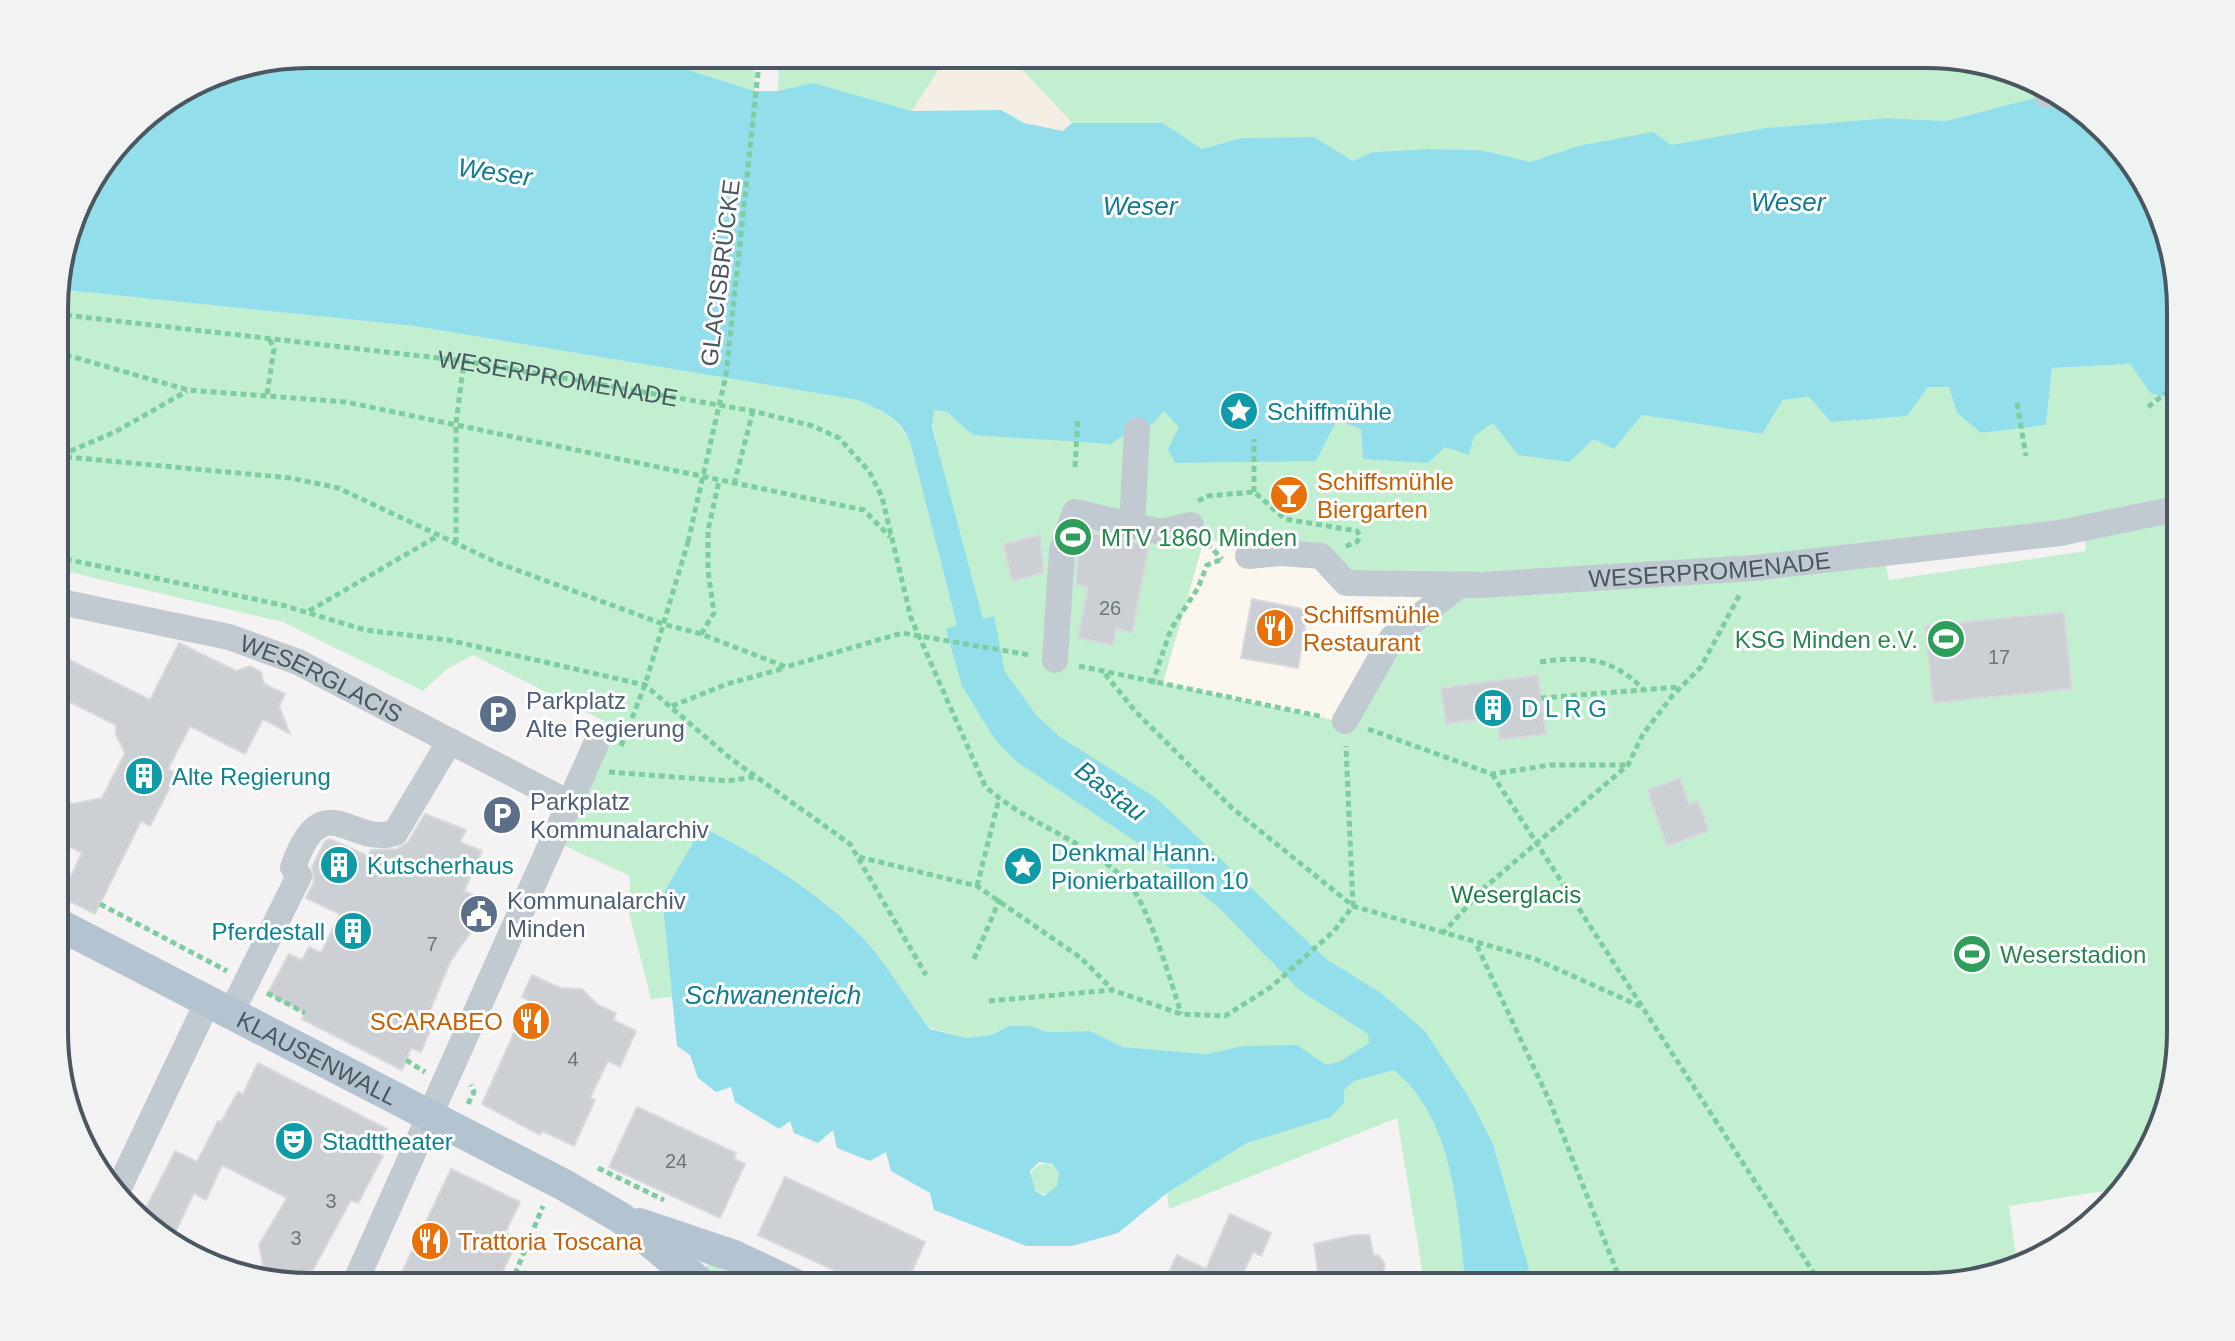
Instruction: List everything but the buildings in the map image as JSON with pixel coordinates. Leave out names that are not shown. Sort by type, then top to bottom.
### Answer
[{"type":"main road","name":"KLAUSENWALL","points":[[68,929],[429,1113],[621,1218],[665,1227],[734,1256],[788,1273]]},
{"type":"main road","name":"KLAUSENWALL","points":[[665,1227],[696,1273]]},
{"type":"street","points":[[1132,525],[1137,430]]},
{"type":"street","name":"WESERPROMENADE","points":[[1321,556],[1346,583],[1458,586],[1754,568],[2060,533],[2166,511]]},
{"type":"street","points":[[1055,660],[1062,550],[1075,512],[1161,532],[1191,525]]},
{"type":"street","points":[[1235,558],[1281,553],[1321,556]]},
{"type":"street","points":[[1345,721],[1392,638],[1458,586]]},
{"type":"street","name":"WESERGLACIS","points":[[68,603],[229,637],[298,662],[569,803]]},
{"type":"street","points":[[122,1183],[220,1007],[299,876],[293,867],[307,836],[329,823],[349,824],[369,835],[395,833],[450,741]]},
{"type":"street","points":[[359,1273],[429,1113],[433,1078],[569,803],[610,751]]},
{"type":"path","name":"GLACISBRÜCKE","points":[[606,780],[610,751],[645,685],[688,542],[726,375],[758,69]]},
{"type":"path","name":"WESERPROMENADE","points":[[68,315],[464,361],[753,411],[813,426],[839,438],[855,452],[882,497],[918,634],[975,769],[999,799]]},
{"type":"path","points":[[267,394],[274,349],[269,337]]},
{"type":"path","points":[[68,355],[188,390],[346,402],[864,510],[891,537]]},
{"type":"path","points":[[456,543],[456,423],[464,361]]},
{"type":"path","points":[[68,451],[115,432],[188,390]]},
{"type":"path","points":[[2148,407],[2166,393]]},
{"type":"path","points":[[2017,403],[2026,456]]},
{"type":"path","points":[[734,484],[753,411]]},
{"type":"path","points":[[1075,467],[1078,417]]},
{"type":"path","points":[[1254,439],[1254,492]]},
{"type":"path","points":[[68,457],[291,478],[338,488],[436,537],[498,563],[786,667]]},
{"type":"path","points":[[701,634],[714,613],[708,571],[708,530],[719,481]]},
{"type":"path","points":[[1235,558],[1191,525],[1196,502],[1207,496],[1254,492],[1285,519],[1357,531],[1360,536],[1357,542],[1321,556]]},
{"type":"path","points":[[308,612],[436,537]]},
{"type":"path","points":[[1152,684],[1171,629],[1198,588],[1207,565],[1235,558]]},
{"type":"path","points":[[68,560],[308,612],[365,630],[448,640],[645,685],[755,777],[850,844],[888,915],[926,975]]},
{"type":"path","points":[[1442,934],[1484,888],[1628,765],[1643,734],[1701,667],[1754,568]]},
{"type":"path","points":[[672,706],[727,684],[902,633],[1055,660],[1104,674],[1345,721],[1492,774],[1550,765],[1628,765]]},
{"type":"path","points":[[1540,662],[1598,659],[1615,665],[1643,690]]},
{"type":"path","points":[[1104,674],[1136,712],[1232,808],[1353,906],[1476,945],[1535,959],[1644,1008]]},
{"type":"path","points":[[1541,698],[1681,687]]},
{"type":"path","points":[[989,1001],[1112,990],[1181,1014],[1225,1016],[1275,982],[1334,931],[1353,906],[1345,721]]},
{"type":"path","points":[[609,772],[727,781],[755,777]]},
{"type":"path","points":[[1492,774],[1813,1272]]},
{"type":"path","points":[[977,886],[999,799],[1093,854],[1130,884],[1161,953],[1181,1014]]},
{"type":"path","points":[[859,857],[977,886],[1000,899],[1081,958],[1112,990]]},
{"type":"path","points":[[974,959],[1000,899]]},
{"type":"path","points":[[100,904],[228,972]]},
{"type":"path","points":[[1476,945],[1550,1102],[1617,1272]]},
{"type":"path","points":[[255,986],[305,1013]]},
{"type":"path","points":[[432,1058],[433,1078]]},
{"type":"path","points":[[406,1060],[475,1105]]},
{"type":"path","points":[[586,1162],[665,1227]]},
{"type":"path","points":[[515,1273],[543,1206]]},
{"type":"shaded area","points":[[1204,539],[1318,553],[1446,591],[1337,722],[1163,683]]},
{"type":"green space","points":[[1926,68],[1988,76],[2039,97],[1946,121],[1888,118],[1765,128],[1671,145],[1578,146],[1530,162],[1481,150],[1428,149],[1373,152],[1353,161],[1314,137],[1241,138],[1202,149],[1163,123],[1072,123],[1021,69]]},
{"type":"green space","points":[[684,69],[755,69],[755,91]]},
{"type":"green space","points":[[779,69],[938,69],[912,111],[778,91]]},
{"type":"green space","name":"Weserglacis","points":[[69,290],[414,326],[858,400],[888,415],[909,440],[936,441],[931,417],[934,410],[947,412],[973,435],[1146,431],[1164,411],[1180,427],[1337,419],[1361,428],[1363,458],[1447,444],[1493,423],[1594,439],[1614,449],[1642,415],[1762,434],[1783,400],[1809,397],[1907,416],[1928,387],[1949,387],[1957,413],[1981,433],[2046,425],[2052,368],[2130,364],[2150,393],[2166,398],[2166,1048],[2162,1079],[2149,1124],[2135,1152],[2106,1191],[2009,1206],[2016,1256],[1973,1268],[1942,1272],[1423,1272],[1397,1118],[1169,1209],[1167,1193],[1247,1143],[1331,1117],[1344,1103],[1241,1046],[1207,1054],[1123,1047],[1090,1031],[1047,1032],[1030,1026],[1009,1026],[991,1035],[967,1038],[930,1028],[876,953],[841,917],[772,865],[703,827],[662,896],[672,997],[651,999],[629,913],[630,876],[552,840],[608,723],[473,655],[447,669],[423,691],[283,622],[68,572]],"holes":[[[2083,519],[2086,551],[1889,580],[1885,560],[1458,591],[1396,642],[1337,721],[1163,683],[1204,540],[1294,552],[1346,583],[1736,560]]]},
{"type":"green space","points":[[1045,1164],[1056,1168],[1060,1179],[1056,1190],[1045,1194],[1034,1190],[1030,1179],[1034,1168]]},
{"type":"green space","points":[[710,1261],[734,1273],[707,1273],[704,1271]]},
{"type":"sand","points":[[938,69],[1021,69],[1072,123],[1064,131],[1024,123],[1001,110],[912,111]]},
{"type":"water","points":[[293,69],[684,69],[755,91],[778,91],[813,83],[912,111],[1001,110],[1024,123],[1063,131],[1072,123],[1163,123],[1202,149],[1241,138],[1314,137],[1353,161],[1373,152],[1428,149],[1481,150],[1530,162],[1578,146],[1653,132],[1671,145],[1765,128],[1888,118],[1946,121],[2039,97],[2073,118],[2107,150],[2142,202],[2162,262],[2166,293],[2166,398],[2150,393],[2130,364],[2052,368],[2046,425],[1981,433],[1957,413],[1949,387],[1928,387],[1907,416],[1831,422],[1809,397],[1783,400],[1762,434],[1642,415],[1614,449],[1594,439],[1569,462],[1518,455],[1493,423],[1474,436],[1469,455],[1445,447],[1428,463],[1363,459],[1361,429],[1337,420],[1316,461],[1175,463],[1168,449],[1179,427],[1164,411],[1146,431],[1131,430],[1111,444],[973,435],[947,412],[934,410],[932,427],[983,619],[994,616],[1005,672],[1036,715],[1060,737],[1156,798],[1326,959],[1381,993],[1424,1030],[1470,1099],[1493,1144],[1530,1272],[1464,1272],[1456,1199],[1441,1141],[1430,1115],[1414,1091],[1394,1070],[1354,1081],[1344,1090],[1344,1103],[1331,1117],[1247,1143],[1167,1193],[1118,1233],[1072,1246],[1026,1246],[934,1210],[930,1193],[891,1171],[886,1152],[870,1161],[837,1148],[833,1130],[818,1143],[794,1133],[790,1121],[779,1129],[735,1102],[731,1087],[716,1092],[698,1078],[690,1055],[677,1046],[662,896],[702,827],[771,865],[841,917],[876,953],[930,1029],[967,1038],[991,1035],[1009,1026],[1030,1026],[1047,1032],[1090,1031],[1123,1047],[1207,1054],[1241,1046],[1297,1045],[1326,1065],[1339,1062],[1369,1043],[1368,1034],[1298,989],[1218,907],[1144,847],[1017,762],[996,741],[962,686],[946,629],[957,625],[911,445],[897,422],[858,400],[414,326],[69,290],[70,278],[86,217],[100,188],[128,150],[150,128],[202,93],[262,73]],"holes":[[[1039,1162],[1052,1164],[1059,1173],[1057,1186],[1044,1196],[1035,1191],[1030,1171]]]},
{"type":"place","name":"Schiffmühle","points":[[1239,411]]},
{"type":"place","name":"Schiffsmühle Biergarten","points":[[1289,495]]},
{"type":"place","name":"MTV 1860 Minden","points":[[1073,537]]},
{"type":"place","name":"Schiffsmühle Restaurant","points":[[1275,628]]},
{"type":"place","name":"KSG Minden e.V.","points":[[1946,639]]},
{"type":"place","name":"D L R G","points":[[1493,708]]},
{"type":"place","name":"Parkplatz Alte Regierung","points":[[498,714]]},
{"type":"place","name":"Alte Regierung","points":[[144,776]]},
{"type":"place","name":"Parkplatz Kommunalarchiv","points":[[502,815]]},
{"type":"place","name":"Kutscherhaus","points":[[339,865]]},
{"type":"place","name":"Denkmal Hann. Pionierbataillon 10","points":[[1023,866]]},
{"type":"place","name":"Kommunalarchiv Minden","points":[[479,914]]},
{"type":"place","name":"Pferdestall","points":[[353,931]]},
{"type":"place","name":"Weserstadion","points":[[1972,954]]},
{"type":"place","name":"SCARABEO","points":[[531,1021]]},
{"type":"place","name":"Stadttheater","points":[[294,1141]]},
{"type":"place","name":"Trattoria Toscana","points":[[430,1241]]},
{"type":"water label","name":"Weser","points":[[495,172]]},
{"type":"water label","name":"Weser","points":[[1788,202]]},
{"type":"water label","name":"Weser","points":[[1140,206]]},
{"type":"water label","name":"Bastau","points":[[1111,791]]},
{"type":"water label","name":"Schwanenteich","points":[[773,995]]}]
